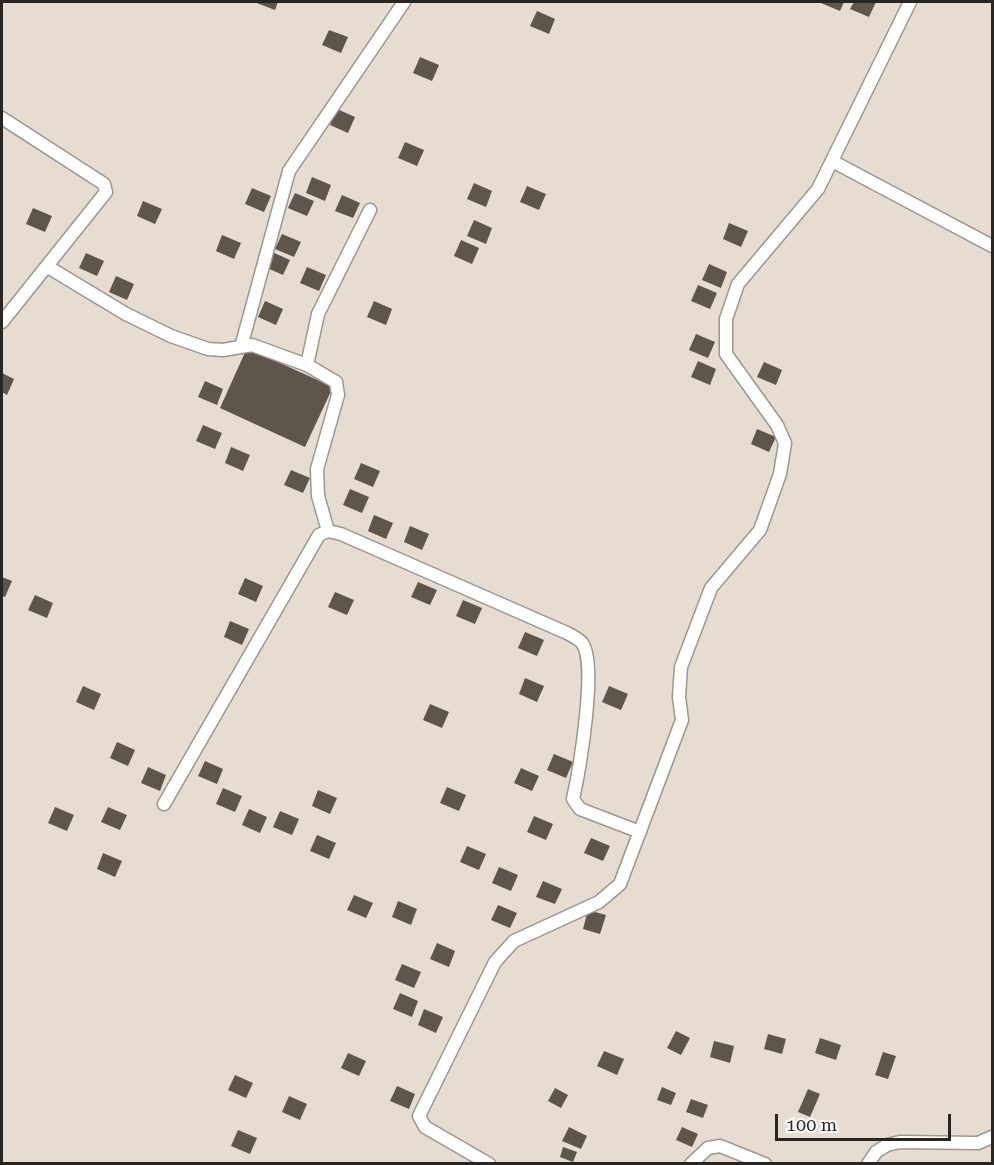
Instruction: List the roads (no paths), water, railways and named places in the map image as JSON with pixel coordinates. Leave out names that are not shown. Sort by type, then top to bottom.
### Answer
[{"type":"street","points":[[240,347],[289,171],[404,2]]},
{"type":"street","points":[[489,1164],[425,1128],[419,1116],[495,962],[514,941],[599,902],[620,884],[682,720],[679,697],[681,667],[711,588],[760,530],[780,474],[785,443],[777,425],[726,354],[726,319],[738,284],[818,189],[910,2]]},
{"type":"street","points":[[2,118],[104,184],[106,192],[2,322]]},
{"type":"street","points":[[832,161],[993,246]]},
{"type":"street","points":[[307,364],[318,314],[370,210]]},
{"type":"street","points":[[48,267],[126,314],[171,336],[208,349],[224,350],[252,345],[307,364],[336,382],[338,394],[317,469],[318,496],[328,531]]},
{"type":"street","points":[[164,804],[319,535],[328,531],[341,534],[567,633],[582,643],[588,661],[589,679],[573,799],[580,809],[640,832]]},
{"type":"street","points":[[868,1164],[876,1152],[887,1145],[900,1142],[978,1143],[993,1137]]},
{"type":"street","points":[[691,1164],[708,1148],[720,1146],[765,1164]]}]
